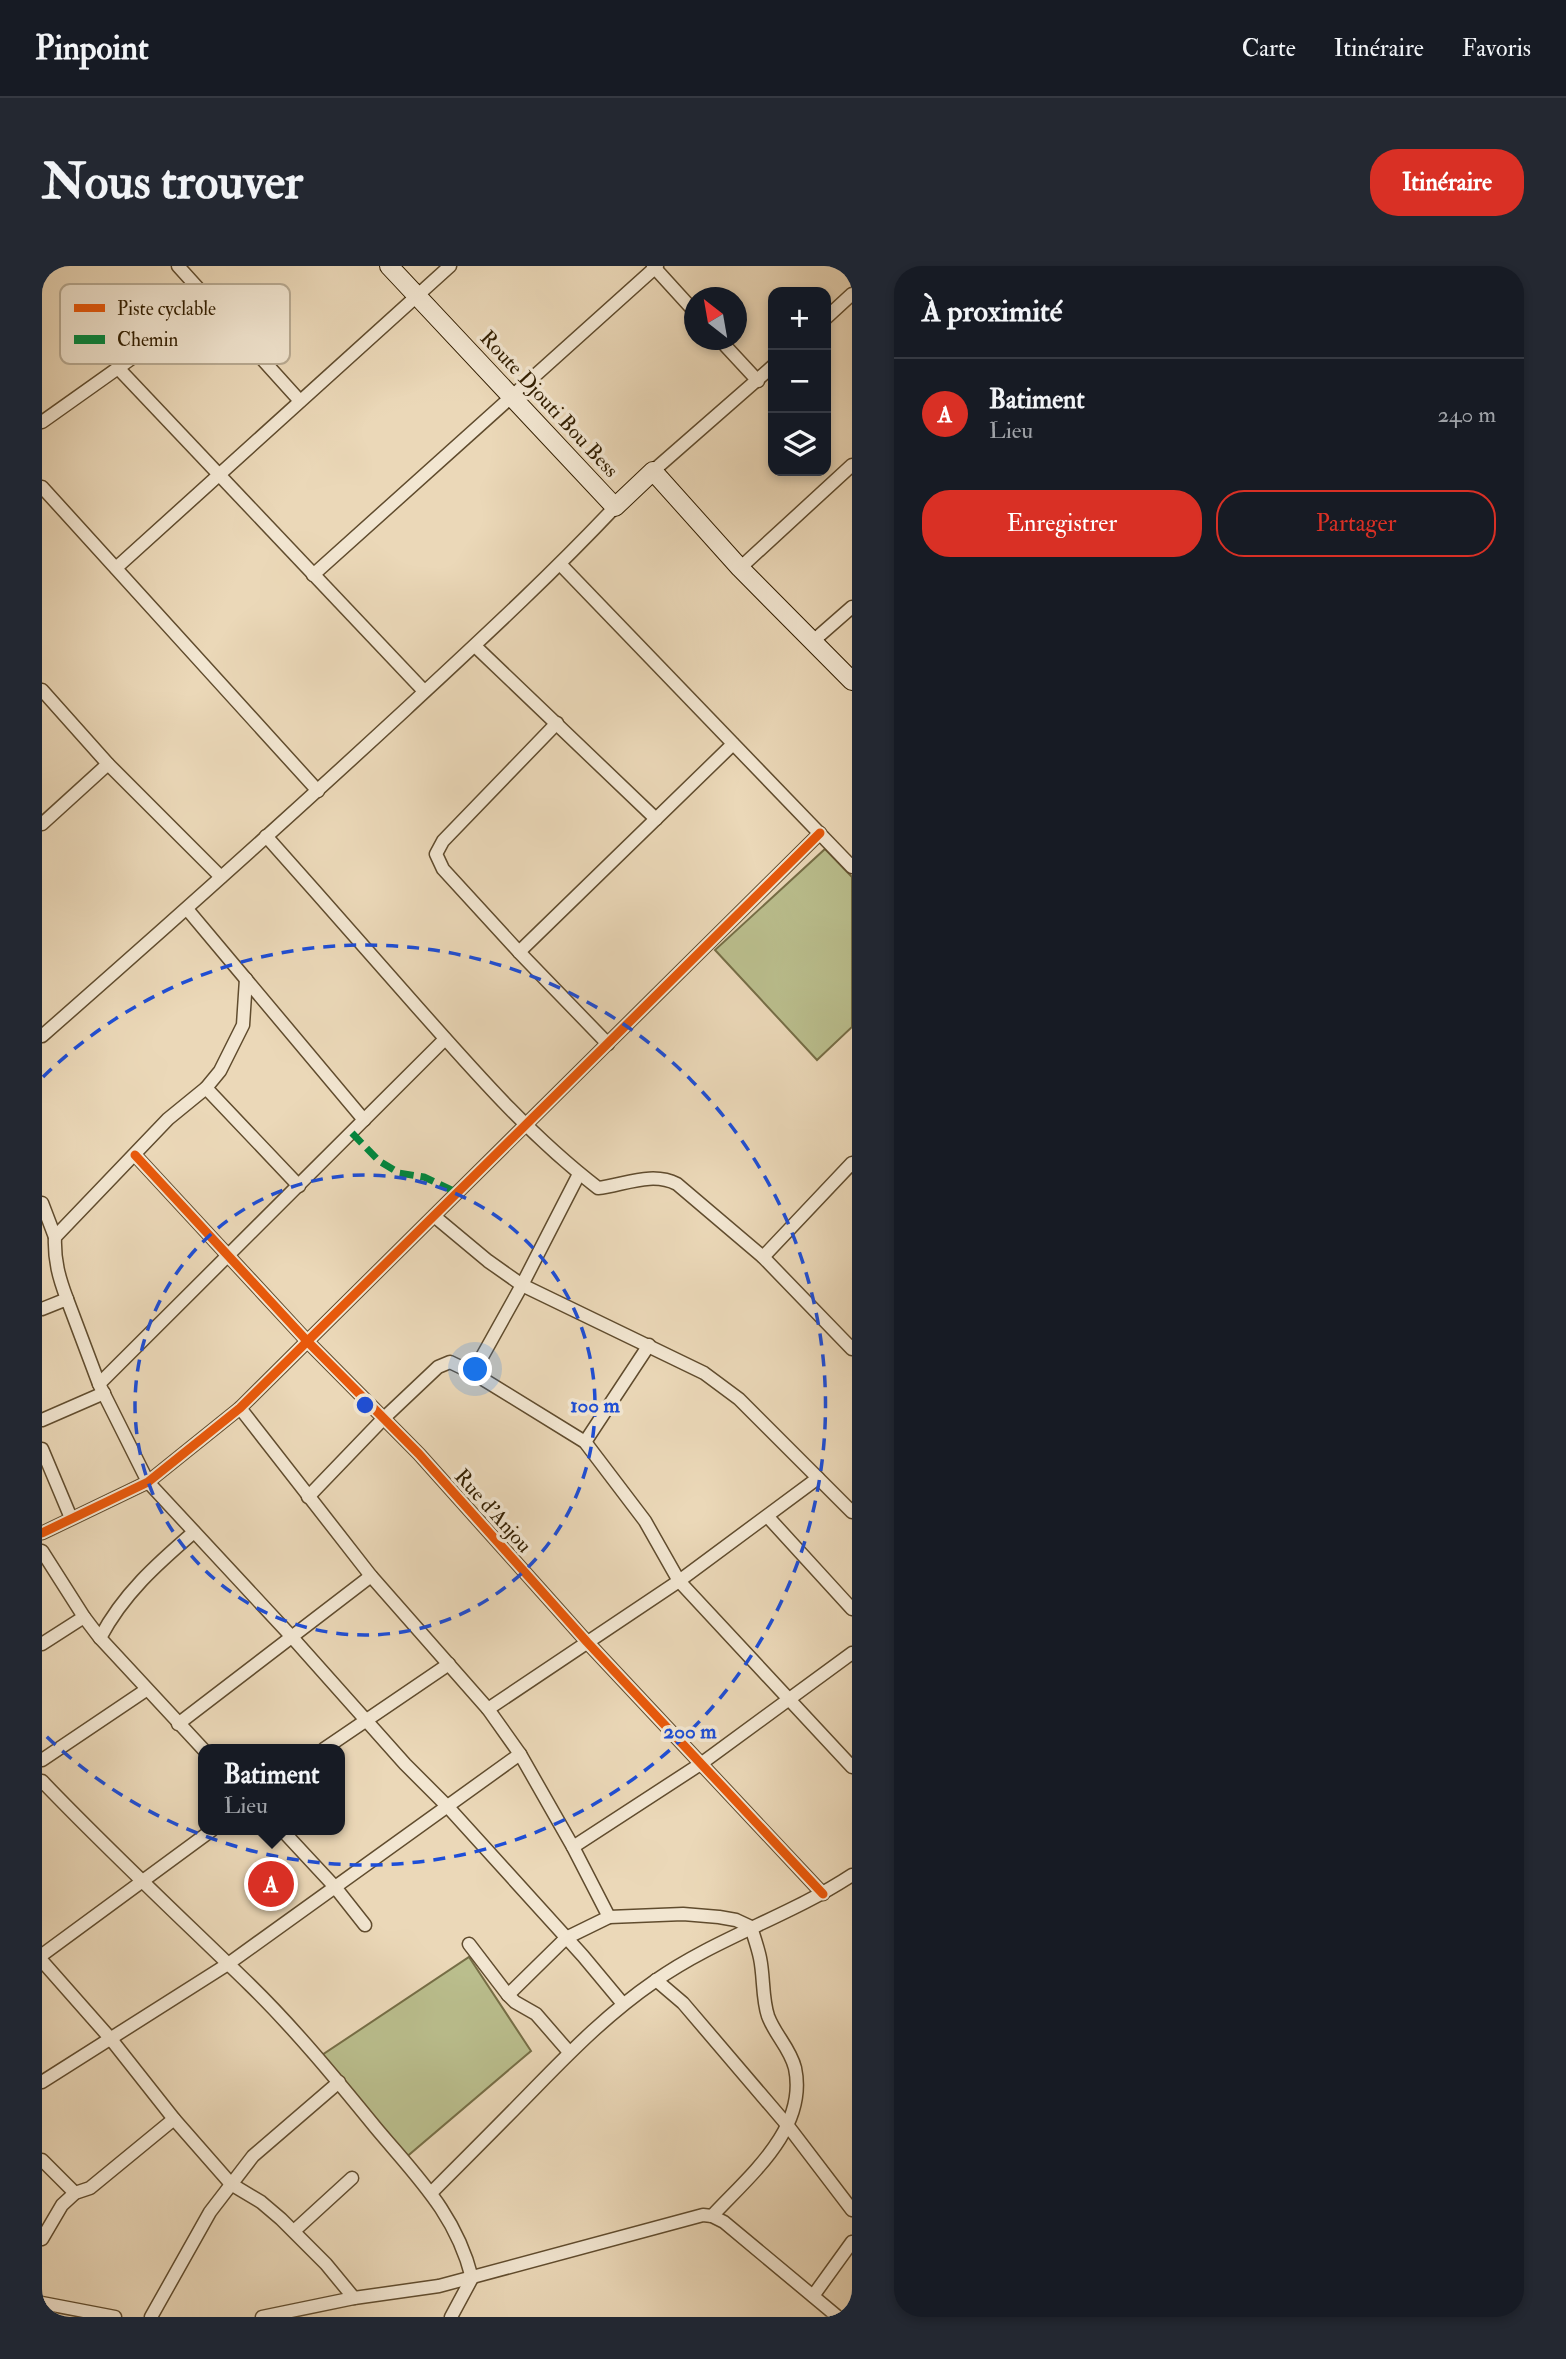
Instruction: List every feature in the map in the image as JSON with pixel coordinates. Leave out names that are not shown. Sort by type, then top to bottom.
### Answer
[{"type":"main road","name":"Route Djouti Bou Bess","points":[[388,266],[615,507],[653,471],[740,568],[852,681]]},
{"type":"street","points":[[178,266],[194,284]]},
{"type":"street","points":[[116,568],[450,266]]},
{"type":"street","points":[[313,575],[655,267],[684,300]]},
{"type":"street","points":[[831,313],[852,294]]},
{"type":"street","points":[[729,350],[758,381]]},
{"type":"street","points":[[42,422],[124,364]]},
{"type":"street","points":[[267,364],[300,401]]},
{"type":"street","points":[[118,368],[425,691]]},
{"type":"street","points":[[653,471],[768,371]]},
{"type":"street","points":[[740,568],[852,465]]},
{"type":"street","points":[[42,488],[317,791]]},
{"type":"street","points":[[42,1036],[187,909],[475,646],[561,565],[615,507]]},
{"type":"street","points":[[561,565],[820,833],[850,859]]},
{"type":"street","points":[[812,642],[852,607]]},
{"type":"street","points":[[475,646],[656,819]]},
{"type":"street","points":[[42,690],[108,764],[221,877]]},
{"type":"street","points":[[557,723],[443,841],[436,854],[443,869],[519,953],[608,1044]]},
{"type":"street","points":[[519,953],[733,744]]},
{"type":"street","points":[[42,824],[108,764]]},
{"type":"street","points":[[42,1533],[148,1482],[240,1408],[820,833]]},
{"type":"street","points":[[266,836],[445,1039],[526,1126],[579,1174],[598,1188],[638,1180],[668,1180],[699,1202],[763,1256],[852,1349]]},
{"type":"street","points":[[187,909],[364,1120]]},
{"type":"street","points":[[55,1237],[168,1119],[206,1088],[220,1071],[243,1024],[246,979]]},
{"type":"street","points":[[42,1420],[102,1389],[229,1255],[445,1039]]},
{"type":"street","points":[[206,1088],[299,1186]]},
{"type":"street","name":"Rue d’Anjou","points":[[135,1154],[308,1342],[384,1418],[587,1642],[823,1894]]},
{"type":"street","points":[[763,1256],[852,1163]]},
{"type":"street","points":[[473,1373],[579,1174]]},
{"type":"street","points":[[42,1203],[55,1237],[57,1274],[102,1389],[148,1482],[448,1807],[623,2004]]},
{"type":"street","points":[[434,1216],[488,1261],[522,1284],[687,1363],[723,1387],[759,1418],[852,1512]]},
{"type":"street","points":[[42,1309],[67,1299]]},
{"type":"street","points":[[585,1442],[649,1345]]},
{"type":"street","points":[[308,1497],[384,1418],[443,1363],[450,1362],[473,1373],[585,1442],[645,1521],[679,1581],[852,1767]]},
{"type":"street","points":[[240,1408],[371,1576],[488,1709],[520,1754],[609,1917]]},
{"type":"street","points":[[42,1449],[71,1518]]},
{"type":"street","points":[[488,1709],[679,1581],[818,1478]]},
{"type":"street","points":[[768,1517],[852,1609]]},
{"type":"street","points":[[100,1638],[110,1618],[134,1587],[194,1532]]},
{"type":"street","points":[[42,1551],[100,1638],[198,1744]]},
{"type":"street","points":[[177,1724],[371,1576]]},
{"type":"street","points":[[42,1644],[84,1617]]},
{"type":"street","points":[[573,1847],[702,1763],[852,1653]]},
{"type":"street","points":[[332,1744],[449,1664]]},
{"type":"street","points":[[42,1760],[146,1690]]},
{"type":"street","points":[[42,2082],[228,1964],[520,1754]]},
{"type":"street","points":[[42,1780],[81,1822],[274,2010],[339,2082],[430,2193],[455,2229],[466,2253],[472,2278],[451,2317]]},
{"type":"street","points":[[42,1955],[205,1835]]},
{"type":"street","points":[[287,1835],[335,1887],[365,1925]]},
{"type":"street","points":[[430,2193],[569,2052],[623,2004],[656,1980],[751,1927],[823,1894],[852,1875]]},
{"type":"street","points":[[508,1995],[566,1938],[609,1917],[695,1914],[736,1920],[751,1927],[760,1958],[765,2007],[769,2020],[789,2052],[795,2070],[794,2101],[788,2126],[767,2156],[712,2216]]},
{"type":"street","points":[[469,1944],[508,1995],[523,2008],[536,2014],[569,2052]]},
{"type":"street","points":[[42,1961],[231,2184],[261,2203],[294,2231],[354,2298]]},
{"type":"street","points":[[656,1980],[683,2003],[788,2126],[852,2210]]},
{"type":"street","points":[[151,2317],[210,2212],[253,2156],[339,2082]]},
{"type":"street","points":[[42,2239],[62,2205],[75,2193],[90,2188],[174,2119]]},
{"type":"street","points":[[42,2160],[75,2193]]},
{"type":"street","points":[[294,2231],[352,2178]]},
{"type":"street","points":[[262,2317],[303,2312],[354,2298],[439,2286],[695,2216],[712,2216],[724,2222],[838,2317]]},
{"type":"street","points":[[813,2296],[852,2242]]},
{"type":"street","points":[[42,2303],[115,2317]]},
{"type":"green space","points":[[825,849],[852,877],[852,1027],[817,1060],[715,950]]},
{"type":"green space","points":[[469,1957],[531,2051],[404,2159],[319,2057]]},
{"type":"marked path","points":[[352,1133],[379,1161],[399,1173],[424,1177],[458,1193]]},
{"type":"cycle path","points":[[42,1533],[148,1482],[240,1408],[820,833]]},
{"type":"cycle path","points":[[135,1155],[308,1342],[419,1454],[587,1642],[823,1894]]},
{"type":"place","name":"Batiment","points":[[271,1884]]}]
